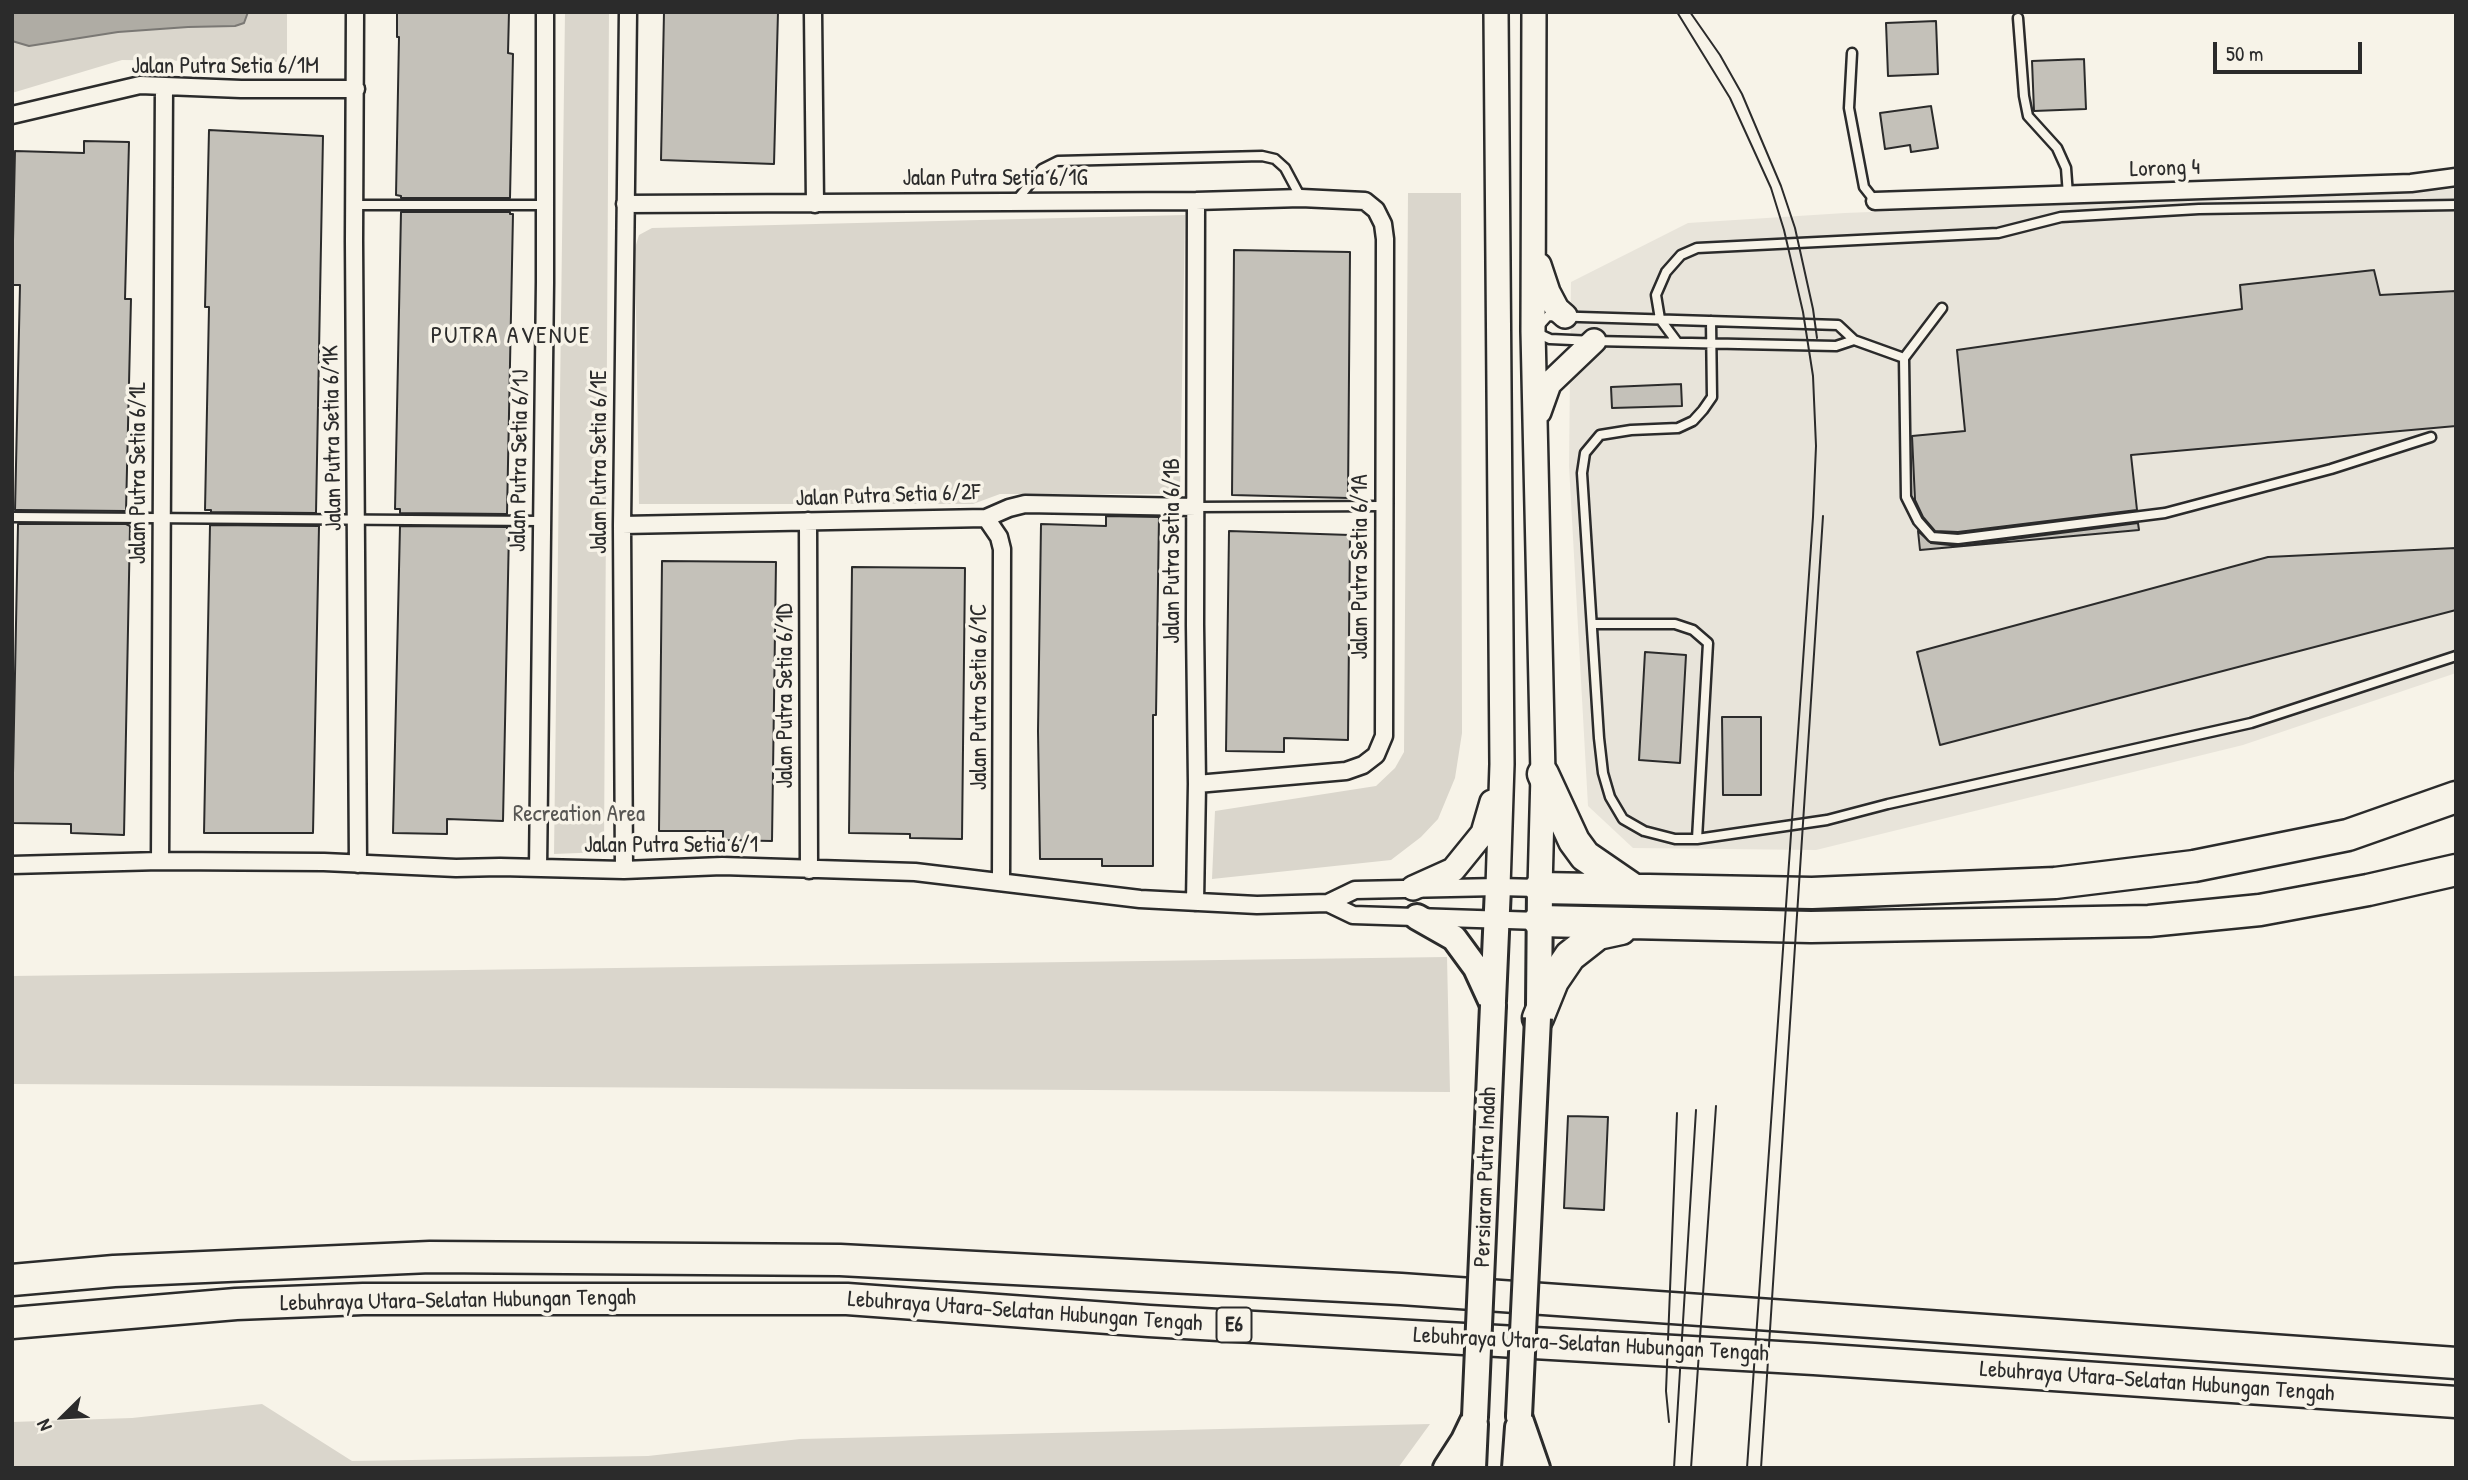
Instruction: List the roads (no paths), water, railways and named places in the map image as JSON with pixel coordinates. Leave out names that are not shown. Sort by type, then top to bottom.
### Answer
[{"type":"highway","points":[[1543,774],[1574,841],[1585,856],[1633,889]]},
{"type":"highway","points":[[1540,888],[1812,893],[2055,883],[2194,866],[2348,835],[2456,797]]},
{"type":"highway","points":[[1539,921],[1811,927],[2149,921],[2260,910],[2456,870]]},
{"type":"highway","points":[[1538,1017],[1560,968],[1584,943],[1598,934],[1642,925]]},
{"type":"highway","name":"Lebuhraya Utara–Selatan Hubungan Tengah","points":[[12,1280],[114,1271],[430,1256],[840,1260],[1415,1290],[2456,1363]]},
{"type":"highway","name":"Lebuhraya Utara–Selatan Hubungan Tengah","points":[[12,1322],[236,1304],[350,1300],[847,1299],[1149,1321],[1786,1357],[2456,1402]]},
{"type":"main road","points":[[1496,12],[1502,764],[1498,887]]},
{"type":"main road","points":[[1534,12],[1533,331],[1543,774],[1540,888]]},
{"type":"main road","points":[[1533,246],[1548,292],[1557,309],[1565,316]]},
{"type":"main road","points":[[1497,285],[1513,312],[1533,331]]},
{"type":"main road","points":[[1498,372],[1533,331]]},
{"type":"main road","points":[[1535,423],[1549,384],[1594,341]]},
{"type":"main road","points":[[1413,888],[1453,870],[1483,832],[1502,764]]},
{"type":"main road","name":"Persiaran Putra Indah","points":[[1473,1468],[1498,887]]},
{"type":"main road","name":"Persiaran Putra Indah","points":[[1515,1468],[1541,964],[1540,888]]},
{"type":"main road","points":[[1417,917],[1454,939],[1476,968],[1493,1005]]},
{"type":"main road","points":[[1519,1416],[1537,1468]]},
{"type":"main road","points":[[1446,1468],[1475,1417]]},
{"type":"street","name":"Jalan Putra Setia 6/1K","points":[[355,12],[358,864]]},
{"type":"street","name":"Jalan Putra Setia 6/1J","points":[[538,868],[545,12]]},
{"type":"street","name":"Jalan Putra Setia 6/1E","points":[[624,870],[622,524],[628,12]]},
{"type":"street","points":[[813,12],[815,204]]},
{"type":"street","name":"Jalan Putra Setia 6/1M","points":[[12,115],[140,85],[241,89],[356,89]]},
{"type":"street","name":"Jalan Putra Setia 6/1L","points":[[160,861],[164,86]]},
{"type":"street","name":"Lorong 4","points":[[1875,201],[2411,183],[2456,177]]},
{"type":"street","name":"Jalan Putra Setia 6/1G","points":[[625,204],[1301,198],[1365,201]]},
{"type":"street","name":"Jalan Putra Setia 6/1B","points":[[1195,902],[1196,201]]},
{"type":"street","name":"Jalan Putra Setia 6/1A","points":[[1197,784],[1346,771],[1363,765],[1376,755],[1384,736],[1385,239],[1383,224],[1376,210],[1365,201]]},
{"type":"street","name":"Jalan Putra Setia 6/2F","points":[[622,524],[986,518],[1026,504],[1196,507]]},
{"type":"street","name":"Jalan Putra Setia 6/1C","points":[[986,518],[999,537],[1002,549],[1001,881]]},
{"type":"street","name":"Jalan Putra Setia 6/1D","points":[[808,522],[809,870]]},
{"type":"street","name":"Jalan Putra Setia 6/1","points":[[12,865],[160,861],[624,870],[722,866],[915,872],[1140,899],[1256,905],[1328,903]]},
{"type":"street","points":[[1328,903],[1355,890],[1540,888]]},
{"type":"street","points":[[1328,903],[1353,915],[1539,921]]},
{"type":"lane","points":[[2018,18],[2028,116],[2057,148],[2066,167],[2068,195]]},
{"type":"lane","points":[[1852,53],[1851,120],[1864,187],[1875,201]]},
{"type":"lane","points":[[1016,201],[1042,169],[1058,161],[1262,156],[1275,159],[1285,168],[1301,198]]},
{"type":"lane","points":[[355,205],[544,205]]},
{"type":"lane","points":[[1677,342],[1660,319],[1656,295],[1666,272],[1681,255],[1697,248],[1998,233],[2061,218],[2199,209],[2456,205]]},
{"type":"lane","points":[[1942,308],[1904,358],[1906,497],[1918,521],[1932,537],[1958,539],[2165,513],[2331,469],[2431,437]]},
{"type":"lane","points":[[1854,340],[1836,346],[1594,341],[1550,339],[1533,331],[1548,316],[1838,325],[1854,340],[1904,358]]},
{"type":"lane","points":[[1712,321],[1712,397],[1693,421],[1678,428],[1631,430],[1600,435],[1586,453],[1582,473],[1603,773],[1610,797],[1623,819],[1644,831],[1675,839],[1697,839],[1826,820],[2251,723],[2456,656]]},
{"type":"lane","points":[[1196,507],[1383,506]]},
{"type":"lane","points":[[12,517],[541,521]]},
{"type":"lane","points":[[1593,624],[1675,624],[1692,630],[1708,643],[1697,839]]},
{"type":"tram line","points":[[1677,12],[1730,98],[1771,188],[1803,312],[1813,376],[1816,446],[1813,517],[1747,1468]]},
{"type":"tram line","points":[[1690,12],[1720,55],[1742,94],[1781,186],[1795,228],[1817,338]]},
{"type":"tram line","points":[[1761,1468],[1823,516]]},
{"type":"tram line","points":[[1691,1468],[1716,1106]]},
{"type":"tram line","points":[[1674,1468],[1696,1110]]},
{"type":"tram line","points":[[1669,1422],[1666,1391],[1677,1113]]},
{"type":"district","name":"PUTRA AVENUE","points":[[511,337]]},
{"type":"park label","name":"Recreation Area","points":[[579,815]]}]
